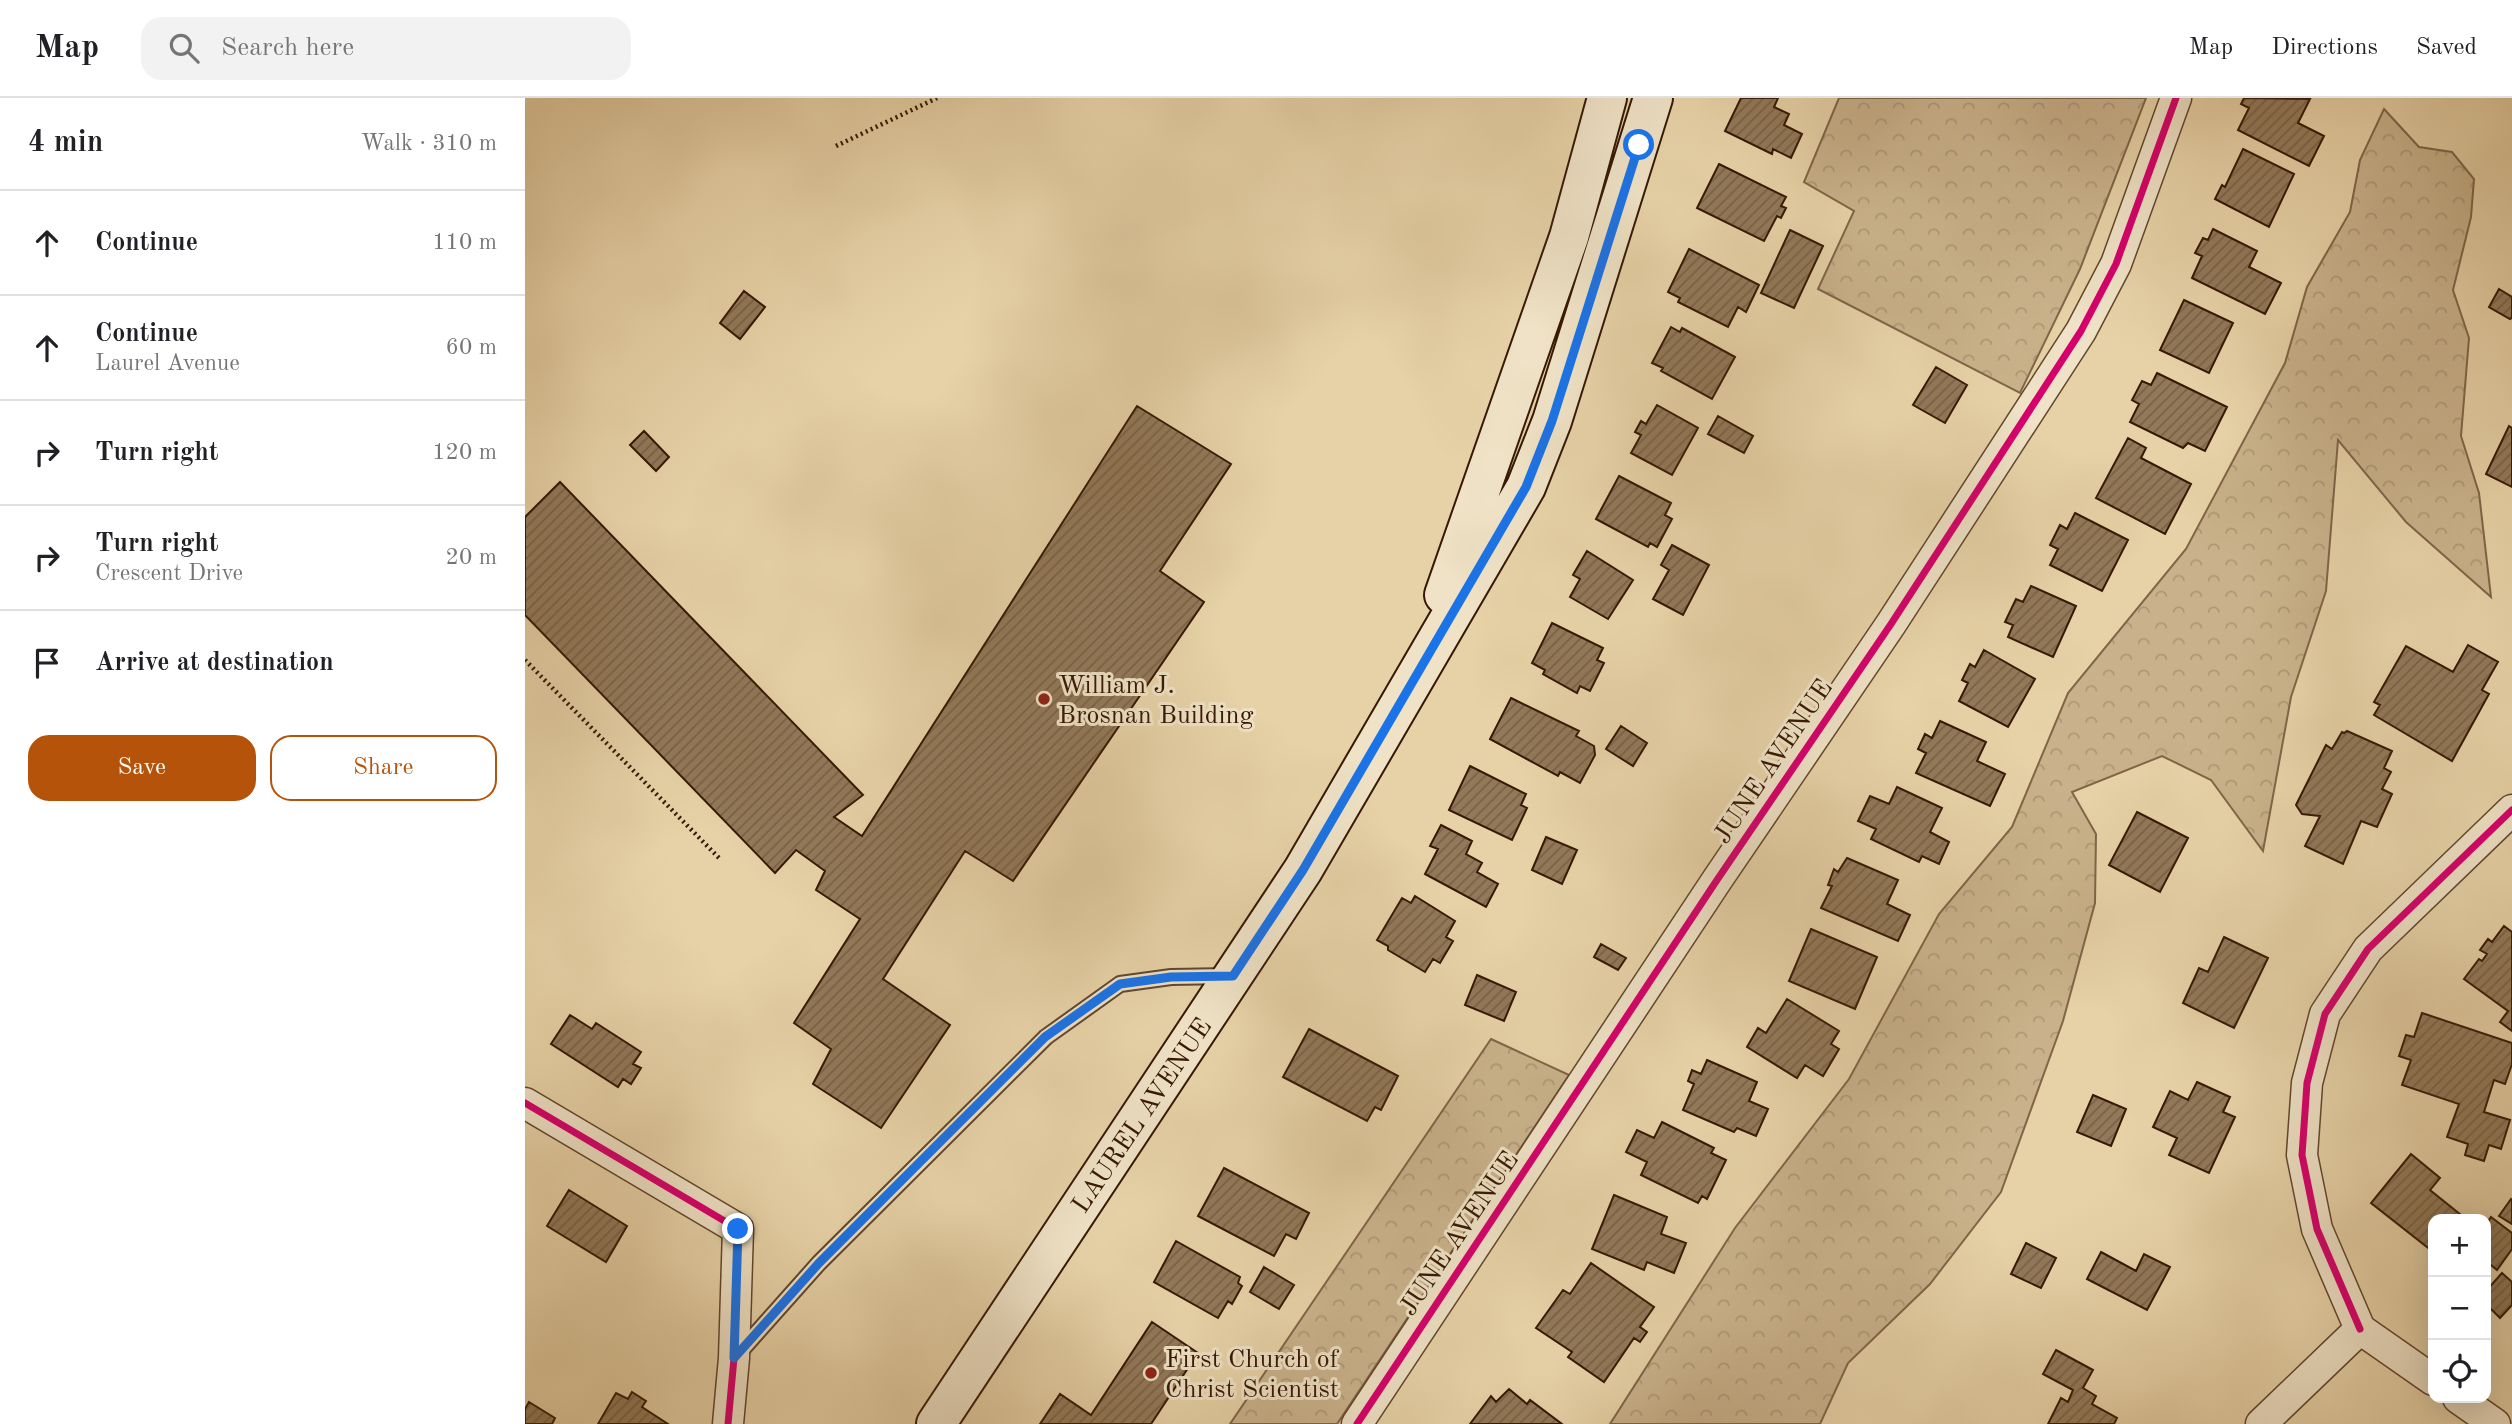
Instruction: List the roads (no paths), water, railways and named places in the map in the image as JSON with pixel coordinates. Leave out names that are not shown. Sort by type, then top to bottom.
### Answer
[{"type":"main road","points":[[1407,695],[1569,237],[1607,98]]},
{"type":"main road","points":[[1407,695],[1530,476],[1552,421],[1653,98]]},
{"type":"main road","name":"LAUREL AVENUE","points":[[936,1424],[1303,870],[1407,695]]},
{"type":"street","name":"JUNE AVENUE","points":[[1357,1424],[1717,880],[1891,624],[2081,331],[2116,264],[2176,98]]},
{"type":"street","points":[[2428,1377],[2360,1329],[2316,1229],[2302,1155],[2307,1083],[2325,1014],[2368,949],[2512,810]]},
{"type":"street","points":[[525,1103],[738,1229],[734,1358],[728,1424]]},
{"type":"street","points":[[2261,1424],[2360,1329]]},
{"type":"street","points":[[2465,1403],[2495,1424]]},
{"type":"lane","points":[[734,1358],[819,1263],[1045,1037],[1120,984],[1171,977],[1233,976]]},
{"type":"place","name":"William J. Brosnan Building","points":[[1044,699]]},
{"type":"place","name":"First Church of Christ Scientist","points":[[1151,1373]]}]
